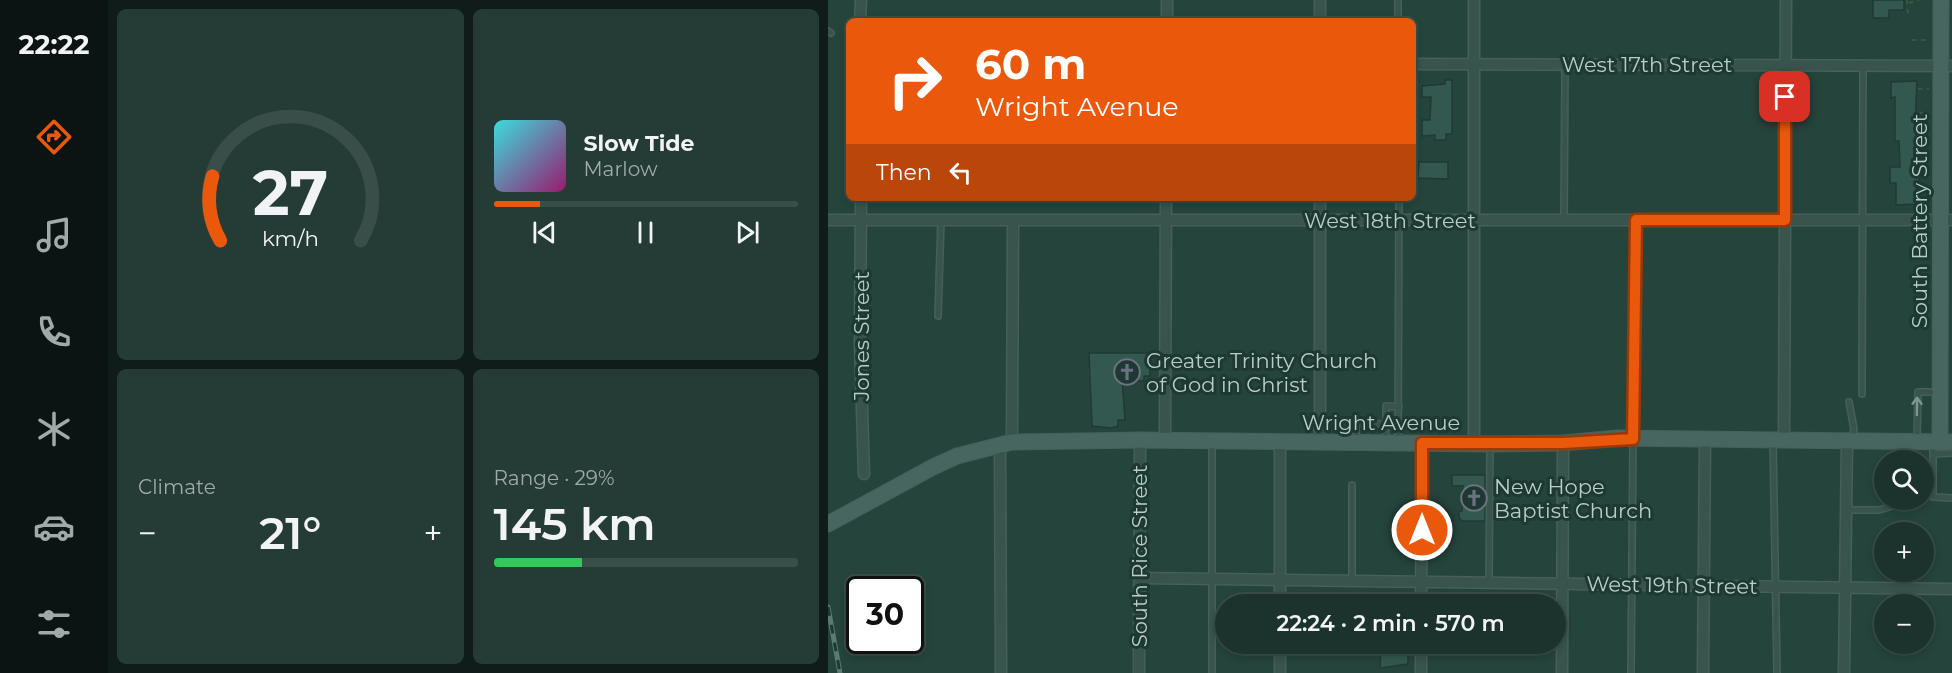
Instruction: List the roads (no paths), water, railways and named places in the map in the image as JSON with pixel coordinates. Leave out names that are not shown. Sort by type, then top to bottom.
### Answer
[{"type":"main road","name":"South Battery Street","points":[[1939,445],[1946,220],[1946,66],[1941,0]]},
{"type":"main road","name":"Wright Avenue","points":[[828,524],[957,456],[1006,443],[1140,440],[1490,444],[1633,439],[1778,439],[1917,442],[1939,445]]},
{"type":"street","points":[[860,18],[861,0]]},
{"type":"street","points":[[1167,0],[1167,18]]},
{"type":"street","points":[[1320,0],[1320,18]]},
{"type":"street","points":[[1474,0],[1474,443]]},
{"type":"street","points":[[1778,439],[1785,220],[1786,0]]},
{"type":"street","name":"West 17th Street","points":[[1416,64],[1946,66]]},
{"type":"street","name":"Jones Street","points":[[861,201],[860,374],[864,474]]},
{"type":"street","name":"South Rice Street","points":[[1165,441],[1166,201]]},
{"type":"street","points":[[1320,201],[1320,442]]},
{"type":"street","name":"West 18th Street","points":[[828,220],[1946,220]]},
{"type":"street","points":[[1633,439],[1636,220]]},
{"type":"street","points":[[1001,673],[1012,221]]},
{"type":"street","points":[[1703,673],[1705,439]]},
{"type":"street","name":"South Rice Street","points":[[1139,673],[1140,440]]},
{"type":"street","points":[[1844,673],[1846,510],[1850,441]]},
{"type":"street","points":[[1280,442],[1280,594]]},
{"type":"street","points":[[1421,594],[1422,443]]},
{"type":"street","points":[[1562,673],[1563,443]]},
{"type":"street","name":"West 19th Street","points":[[1140,578],[1952,589]]},
{"type":"street","points":[[1280,654],[1280,673]]},
{"type":"street","points":[[1420,673],[1421,654]]},
{"type":"lane","points":[[1398,0],[1398,18]]},
{"type":"lane","points":[[1564,220],[1565,64]]},
{"type":"lane","points":[[1862,394],[1863,66]]},
{"type":"lane","points":[[1391,443],[1399,407],[1399,201]]},
{"type":"lane","points":[[938,316],[941,221]]},
{"type":"lane","points":[[1917,442],[1918,392],[1940,392]]},
{"type":"lane","points":[[1849,402],[1854,429],[1850,441]]},
{"type":"lane","points":[[1391,443],[1386,424],[1386,406],[1399,407]]},
{"type":"lane","points":[[1356,443],[1356,423],[1386,424]]},
{"type":"lane","points":[[1631,673],[1633,439]]},
{"type":"lane","points":[[1777,673],[1778,439]]},
{"type":"lane","points":[[1212,441],[1212,673]]},
{"type":"lane","points":[[1489,582],[1490,444]]},
{"type":"lane","points":[[1952,453],[1939,445],[1933,497],[1952,498]]},
{"type":"lane","points":[[1352,485],[1352,581]]},
{"type":"lane","points":[[1846,510],[1874,510]]},
{"type":"railway","points":[[828,607],[840,673]]},
{"type":"place","name":"Greater Trinity Church of God in Christ","points":[[1127,372]]},
{"type":"place","name":"New Hope Baptist Church","points":[[1474,498]]}]
